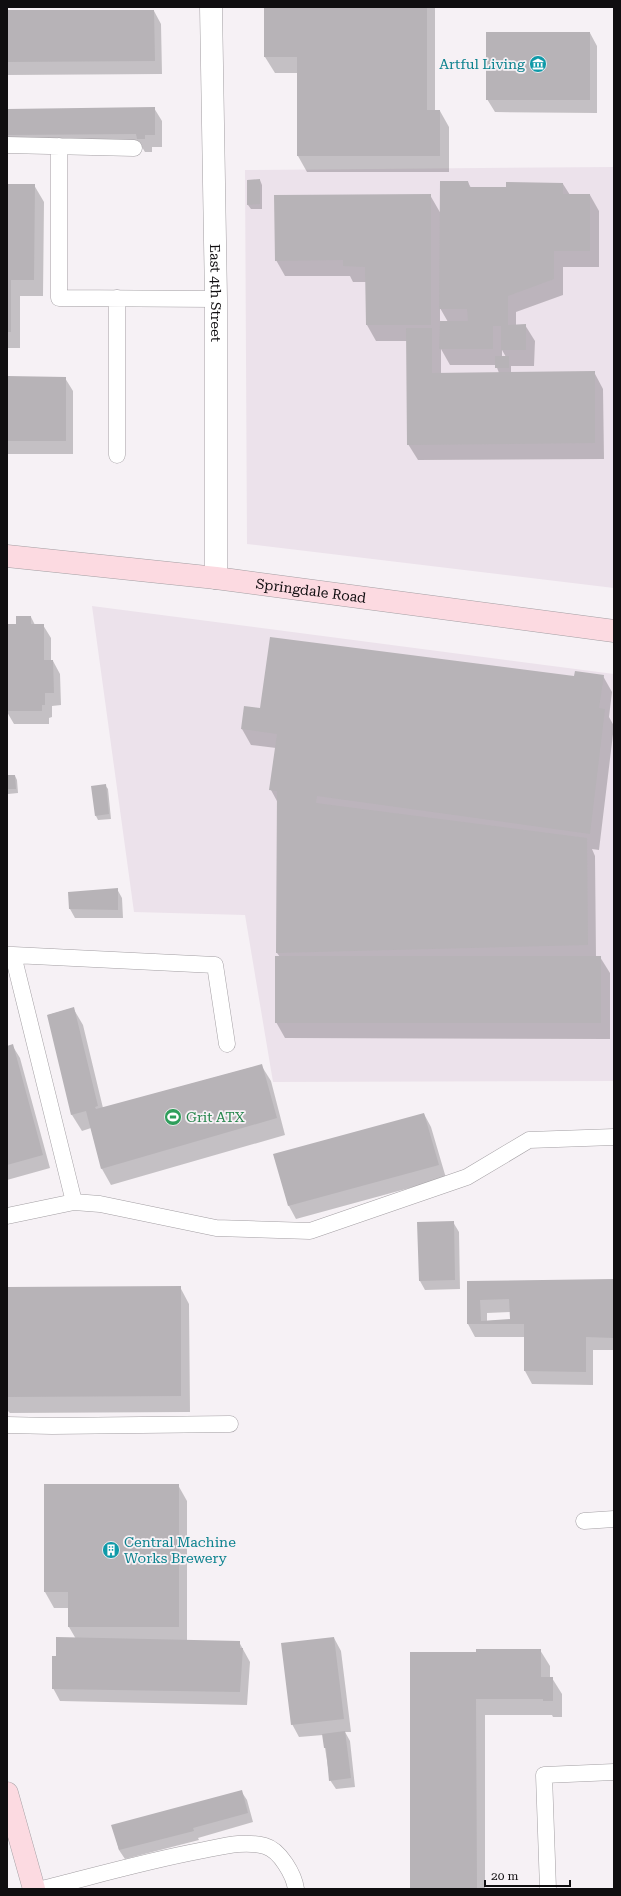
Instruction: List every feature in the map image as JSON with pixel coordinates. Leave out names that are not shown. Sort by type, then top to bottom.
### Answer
[{"type":"main road","name":"Springdale Road","points":[[7,556],[216,578],[614,631]]},
{"type":"main road","points":[[7,1793],[34,1889]]},
{"type":"street","name":"East 4th Street","points":[[211,7],[216,299],[216,578]]},
{"type":"lane","points":[[7,145],[134,148]]},
{"type":"lane","points":[[59,146],[59,298],[216,299]]},
{"type":"lane","points":[[117,298],[117,456]]},
{"type":"lane","points":[[74,1202],[10,955],[215,965],[228,1044]]},
{"type":"lane","points":[[7,1216],[74,1202],[100,1204],[216,1228],[310,1231],[467,1178],[529,1140],[614,1137]]},
{"type":"lane","points":[[7,1425],[52,1426],[230,1424]]},
{"type":"lane","points":[[584,1521],[614,1519]]},
{"type":"lane","points":[[548,1889],[544,1775],[614,1772]]},
{"type":"lane","points":[[42,1889],[167,1857],[242,1843],[267,1846],[282,1859],[294,1878],[296,1889]]},
{"type":"shaded area","points":[[614,167],[614,588],[247,544],[245,170]]},
{"type":"shaded area","points":[[92,606],[614,674],[614,1081],[273,1082],[245,915],[134,912]]},
{"type":"building","points":[[264,7],[427,7],[427,110],[440,110],[440,156],[297,156],[297,57],[264,57]]},
{"type":"building","points":[[7,10],[154,10],[155,61],[7,62]]},
{"type":"building","name":"Artful Living","points":[[486,32],[590,32],[590,100],[486,100]]},
{"type":"building","points":[[155,107],[155,135],[145,135],[145,139],[137,139],[136,134],[7,135],[7,109]]},
{"type":"building","points":[[260,179],[260,204],[247,205],[247,180]]},
{"type":"building","points":[[440,181],[468,181],[469,187],[506,187],[506,182],[563,183],[563,194],[590,194],[590,251],[554,251],[554,279],[508,296],[508,325],[526,324],[526,350],[501,350],[501,326],[493,326],[493,349],[439,349],[440,321],[468,321],[467,309],[439,309]]},
{"type":"building","points":[[7,184],[35,184],[34,280],[11,280],[11,332],[7,332]]},
{"type":"building","points":[[431,194],[431,325],[366,325],[365,267],[343,266],[343,260],[275,261],[274,195]]},
{"type":"building","points":[[406,328],[432,328],[432,373],[595,371],[595,443],[407,445]]},
{"type":"building","points":[[495,356],[509,356],[509,368],[495,368]]},
{"type":"building","points":[[7,376],[66,377],[66,441],[7,441]]},
{"type":"building","points":[[16,616],[31,616],[31,624],[44,624],[44,660],[53,660],[54,693],[45,693],[45,705],[42,705],[42,711],[7,711],[7,624],[16,624]]},
{"type":"building","points":[[270,637],[574,676],[575,671],[604,675],[599,708],[605,709],[590,834],[317,796],[316,803],[587,838],[588,945],[276,953],[277,791],[269,790],[277,734],[241,729],[244,706],[260,708]]},
{"type":"building","points":[[7,775],[15,775],[16,789],[7,789]]},
{"type":"building","points":[[106,784],[109,814],[95,816],[91,786]]},
{"type":"building","points":[[118,888],[118,910],[69,909],[68,892]]},
{"type":"building","points":[[275,956],[601,956],[601,1023],[275,1023]]},
{"type":"building","points":[[74,1007],[98,1106],[95,1107],[96,1109],[262,1064],[277,1118],[101,1169],[86,1111],[71,1115],[47,1015]]},
{"type":"building","points":[[13,1044],[43,1155],[7,1165],[7,1046]]},
{"type":"building","points":[[424,1113],[439,1165],[288,1206],[273,1154]]},
{"type":"building","points":[[454,1221],[455,1280],[419,1281],[417,1222]]},
{"type":"building","points":[[614,1279],[614,1338],[586,1337],[586,1372],[524,1371],[524,1324],[467,1324],[467,1281]],"holes":[[[509,1299],[510,1319],[481,1321],[480,1300]]]},
{"type":"building","points":[[181,1286],[181,1396],[7,1397],[7,1287]]},
{"type":"building","name":"Central Machine Works Brewery","points":[[44,1484],[179,1484],[179,1627],[68,1627],[68,1592],[44,1592]]},
{"type":"building","points":[[56,1637],[240,1641],[240,1648],[243,1648],[240,1692],[52,1689],[52,1656],[56,1656]]},
{"type":"building","points":[[334,1637],[344,1719],[291,1725],[281,1643]]},
{"type":"building","points":[[476,1649],[541,1649],[541,1677],[553,1677],[553,1701],[543,1701],[543,1699],[476,1699],[477,1889],[410,1889],[410,1652],[476,1652]]},
{"type":"building","points":[[345,1731],[351,1778],[329,1781],[326,1748],[324,1748],[322,1734]]},
{"type":"building","points":[[242,1790],[248,1813],[193,1828],[194,1831],[119,1850],[111,1825]]},
{"type":"place","name":"Artful Living","points":[[538,64]]},
{"type":"place","name":"Grit ATX","points":[[173,1117]]},
{"type":"place","name":"Central Machine Works Brewery","points":[[111,1550]]}]
